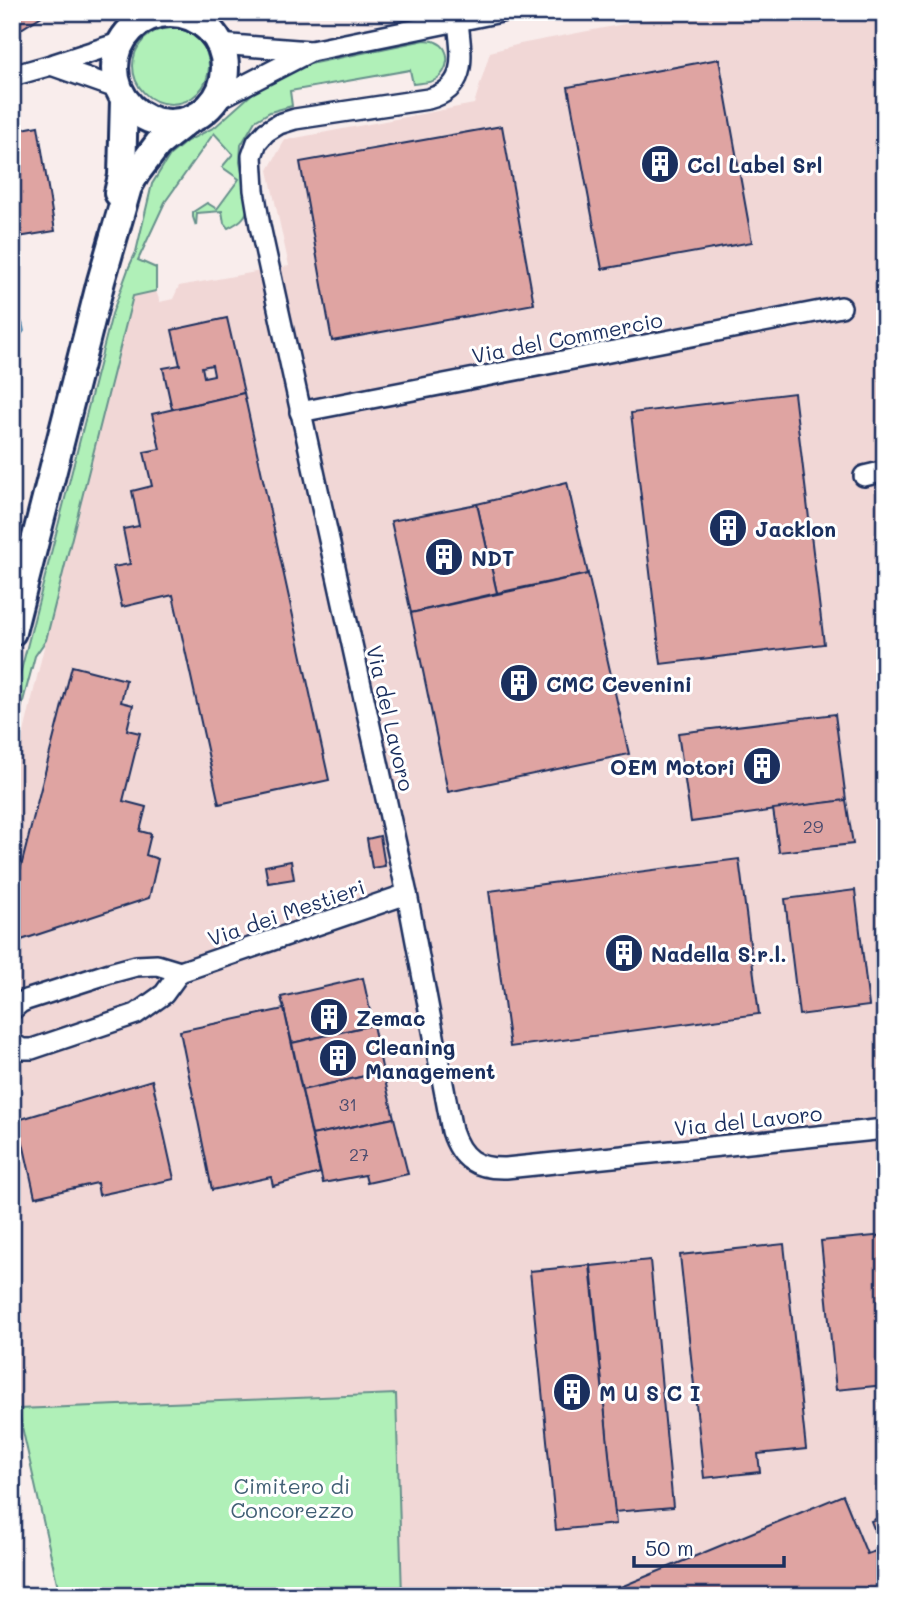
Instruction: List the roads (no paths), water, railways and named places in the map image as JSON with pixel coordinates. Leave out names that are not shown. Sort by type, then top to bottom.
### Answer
[{"type":"main road","points":[[12,632],[101,281],[128,187],[158,144],[188,120],[202,113],[214,101],[222,87],[225,65],[212,30],[184,15],[151,15],[134,27],[122,41],[116,57],[115,74],[122,94],[136,112],[152,121],[170,124],[188,120]]},
{"type":"main road","points":[[101,281],[122,176],[122,94]]},
{"type":"street","points":[[214,101],[311,51],[500,12]]},
{"type":"street","name":"Via del Lavoro","points":[[458,21],[461,64],[459,77],[446,91],[428,99],[295,119],[279,124],[265,132],[257,142],[252,156],[256,202],[407,894],[452,1131],[462,1153],[472,1161],[495,1169],[885,1129]]},
{"type":"street","points":[[212,30],[311,51]]},
{"type":"street","points":[[17,75],[122,41]]},
{"type":"street","points":[[51,65],[122,94]]},
{"type":"street","name":"Via del Commercio","points":[[300,412],[841,307]]},
{"type":"street","points":[[864,476],[885,471]]},
{"type":"street","name":"Via dei Mestieri","points":[[180,972],[407,894]]},
{"type":"street","points":[[12,1010],[26,1000],[122,969],[157,965],[180,972],[164,995],[136,1014],[32,1049],[22,1049],[12,1043]]},
{"type":"water","points":[[12,312],[21,320],[24,331],[20,336],[19,350],[12,355]]},
{"type":"place","name":"Ccl Label Srl","points":[[660,164]]},
{"type":"place","name":"Jacklon","points":[[728,528]]},
{"type":"place","name":"NDT","points":[[444,557]]},
{"type":"place","name":"CMC Cevenini","points":[[519,683]]},
{"type":"place","name":"OEM Motori","points":[[762,766]]},
{"type":"place","name":"Nadella S.r.l.","points":[[624,953]]},
{"type":"place","name":"Zemac","points":[[329,1017]]},
{"type":"place","name":"Cleaning Management","points":[[338,1058]]},
{"type":"place","name":"M U S C I","points":[[572,1392]]},
{"type":"park label","name":"Cimitero di Concorezzo","points":[[292,1497]]}]
